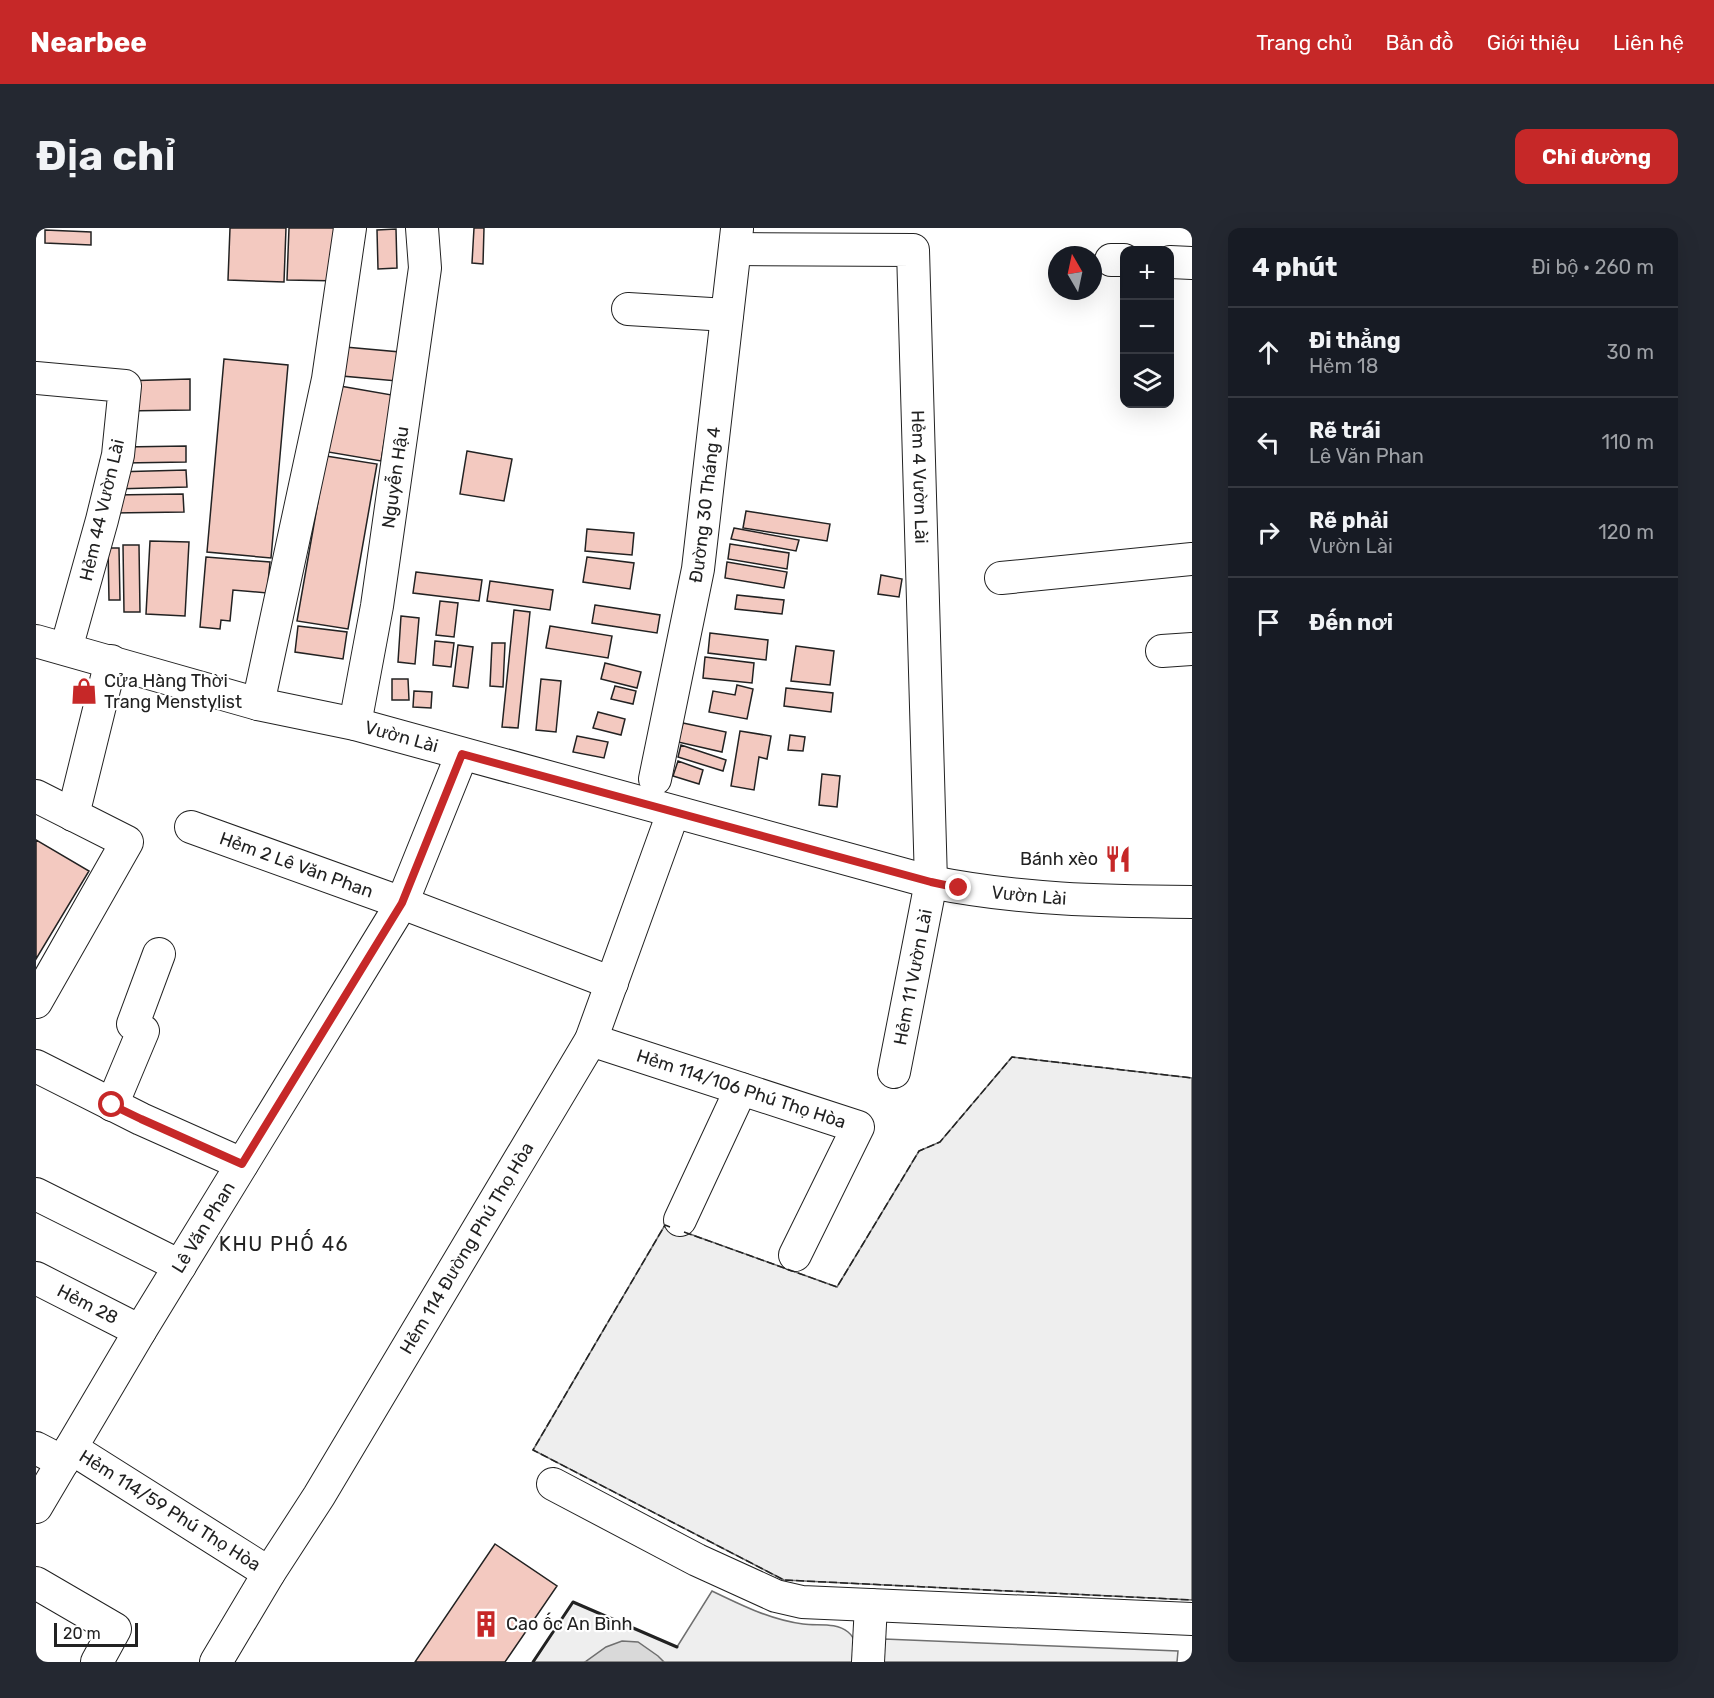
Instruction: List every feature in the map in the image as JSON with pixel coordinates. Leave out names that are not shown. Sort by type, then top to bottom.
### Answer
[{"type":"street","points":[[258,704],[328,379],[350,228]]},
{"type":"street","name":"Nguyễn Hậu","points":[[355,724],[377,606],[425,268],[422,228]]},
{"type":"street","name":"Đường 30 Tháng 4","points":[[655,778],[698,569],[736,238]]},
{"type":"street","name":"Hẻm 4 Vườn Lài","points":[[736,238],[913,250],[931,882]]},
{"type":"street","points":[[1174,262],[1192,263]]},
{"type":"street","points":[[628,309],[727,315]]},
{"type":"street","name":"Hẻm 44 Vườn Lài","points":[[36,378],[124,386],[118,455],[66,649]]},
{"type":"street","points":[[1001,578],[1192,559]]},
{"type":"street","name":"Vườn Lài","points":[[36,641],[258,704],[355,724],[931,882],[975,891],[1074,900],[1192,902]]},
{"type":"street","points":[[73,815],[111,661]]},
{"type":"street","name":"Lê Văn Phan","points":[[36,1507],[57,1453],[140,1331],[402,903],[462,754]]},
{"type":"street","points":[[36,796],[127,842],[36,1002]]},
{"type":"street","name":"Hẻm 114 Đường Phú Thọ Hòa","points":[[216,1662],[269,1573],[319,1496],[591,1040],[673,813]]},
{"type":"street","name":"Hẻm 2 Lê Văn Phan","points":[[191,827],[402,903],[612,983]]},
{"type":"street","name":"Hẻm 11 Vườn Lài","points":[[894,1072],[931,882]]},
{"type":"street","points":[[112,1105],[143,1031],[133,1024],[159,954]]},
{"type":"street","name":"Hẻm 114/106 Phú Thọ Hòa","points":[[591,1040],[858,1127],[795,1255]]},
{"type":"street","points":[[36,1066],[141,1119],[242,1164]]},
{"type":"street","points":[[680,1220],[741,1089]]},
{"type":"street","points":[[36,1194],[180,1266]]},
{"type":"street","name":"Hẻm 28","points":[[36,1278],[140,1331]]},
{"type":"street","name":"Hẻm 114/59 Phú Thọ Hòa","points":[[57,1453],[269,1573]]},
{"type":"street","points":[[553,1484],[697,1560],[776,1596],[802,1602],[1192,1619]]},
{"type":"street","points":[[36,1583],[115,1629],[97,1662]]},
{"type":"street","points":[[868,1662],[871,1605]]},
{"type":"shaded area","points":[[1012,1057],[1192,1078],[1192,1600],[784,1580],[533,1450],[665,1225],[837,1287],[919,1151],[940,1142]]},
{"type":"shaded area","points":[[712,1591],[779,1619],[843,1629],[851,1635],[855,1642],[855,1662],[533,1662],[573,1602],[677,1647]]},
{"type":"shaded area","points":[[884,1639],[1178,1651],[1177,1662],[883,1662]]},
{"type":"shaded area","points":[[622,1641],[638,1642],[664,1662],[585,1662],[606,1647]]},
{"type":"building","points":[[230,228],[286,228],[284,282],[228,280]]},
{"type":"building","points":[[289,228],[344,228],[342,281],[287,280]]},
{"type":"building","points":[[474,228],[484,228],[483,264],[472,263]]},
{"type":"building","points":[[396,229],[397,268],[378,269],[377,230]]},
{"type":"building","points":[[45,230],[91,232],[91,245],[45,243]]},
{"type":"building","points":[[345,347],[400,352],[397,381],[342,376]]},
{"type":"building","points":[[224,359],[288,365],[271,558],[207,552]]},
{"type":"building","points":[[190,379],[190,410],[122,411],[121,381]]},
{"type":"building","points":[[340,386],[392,395],[381,461],[328,452]]},
{"type":"building","points":[[186,446],[186,462],[124,463],[123,447]]},
{"type":"building","points":[[467,451],[512,459],[504,501],[460,494]]},
{"type":"building","points":[[326,456],[377,464],[348,629],[297,621]]},
{"type":"building","points":[[186,470],[187,487],[114,489],[114,472]]},
{"type":"building","points":[[183,494],[184,512],[112,513],[112,495]]},
{"type":"building","points":[[746,511],[830,524],[827,541],[743,528]]},
{"type":"building","points":[[734,528],[799,540],[796,551],[731,539]]},
{"type":"building","points":[[587,529],[634,533],[632,555],[585,551]]},
{"type":"building","points":[[150,541],[189,542],[185,616],[146,614]]},
{"type":"building","points":[[730,544],[789,553],[787,569],[728,559]]},
{"type":"building","points":[[123,545],[139,545],[140,612],[124,612]]},
{"type":"building","points":[[108,548],[119,548],[120,600],[109,600]]},
{"type":"building","points":[[206,557],[270,562],[267,593],[233,590],[230,621],[221,620],[220,629],[200,627]]},
{"type":"building","points":[[587,557],[634,563],[630,589],[583,582]]},
{"type":"building","points":[[727,562],[787,572],[784,588],[725,578]]},
{"type":"building","points":[[416,572],[482,580],[479,601],[413,593]]},
{"type":"building","points":[[881,575],[902,579],[899,597],[878,594]]},
{"type":"building","points":[[490,581],[553,590],[550,610],[487,601]]},
{"type":"building","points":[[737,595],[784,600],[782,614],[735,609]]},
{"type":"building","points":[[440,601],[458,603],[454,637],[436,635]]},
{"type":"building","points":[[595,605],[660,615],[657,633],[592,623]]},
{"type":"building","points":[[514,610],[530,612],[518,728],[502,727]]},
{"type":"building","points":[[401,616],[419,618],[415,664],[398,662]]},
{"type":"building","points":[[298,626],[347,632],[343,659],[295,652]]},
{"type":"building","points":[[550,626],[612,636],[608,658],[546,648]]},
{"type":"building","points":[[710,633],[768,640],[766,660],[708,653]]},
{"type":"building","points":[[435,641],[454,643],[451,667],[433,665]]},
{"type":"building","points":[[492,643],[505,643],[503,687],[490,686]]},
{"type":"building","points":[[458,645],[473,647],[468,688],[453,686]]},
{"type":"building","points":[[796,646],[834,651],[830,685],[791,681]]},
{"type":"building","points":[[705,657],[754,663],[752,683],[703,678]]},
{"type":"building","points":[[605,663],[641,672],[637,688],[601,679]]},
{"type":"building","points":[[392,679],[408,679],[409,700],[392,700]]},
{"type":"building","points":[[541,679],[561,681],[556,732],[536,730]]},
{"type":"building","points":[[737,685],[753,689],[747,719],[709,712],[713,691],[735,695]]},
{"type":"building","points":[[615,686],[636,691],[633,704],[611,699]]},
{"type":"building","points":[[786,688],[833,693],[831,712],[784,706]]},
{"type":"building","points":[[414,691],[432,692],[431,708],[413,707]]},
{"type":"building","points":[[598,712],[625,719],[621,735],[593,728]]},
{"type":"building","points":[[683,723],[726,732],[722,752],[678,742]]},
{"type":"building","points":[[740,731],[771,736],[767,759],[759,757],[754,790],[731,786]]},
{"type":"building","points":[[790,735],[805,737],[803,751],[788,750]]},
{"type":"building","points":[[577,736],[608,742],[604,758],[573,752]]},
{"type":"building","points":[[681,745],[726,760],[723,771],[678,757]]},
{"type":"building","points":[[678,761],[703,770],[699,784],[673,776]]},
{"type":"building","points":[[822,774],[840,776],[837,807],[819,805]]},
{"type":"building","points":[[36,840],[89,871],[36,959]]},
{"type":"building","name":"Cao ốc An Bình","points":[[495,1544],[557,1586],[505,1662],[415,1662]]},
{"type":"fence","points":[[684,1232],[837,1287],[919,1151],[940,1142],[1012,1057],[1192,1078]]},
{"type":"fence","points":[[670,1227],[665,1225],[533,1450],[784,1580],[1192,1600]]},
{"type":"wall","points":[[533,1662],[573,1602],[677,1647]]},
{"type":"place","name":"Cửa Hàng Thời Trang Menstylist","points":[[84,691]]},
{"type":"place","name":"Bánh xèo","points":[[1118,859]]},
{"type":"place","name":"Cao ốc An Bình","points":[[486,1624]]},
{"type":"district","name":"KHU PHỐ 46","points":[[284,1244]]},
{"type":"route","points":[[112,1105],[242,1164],[402,903],[462,754],[673,813],[959,888]]}]
